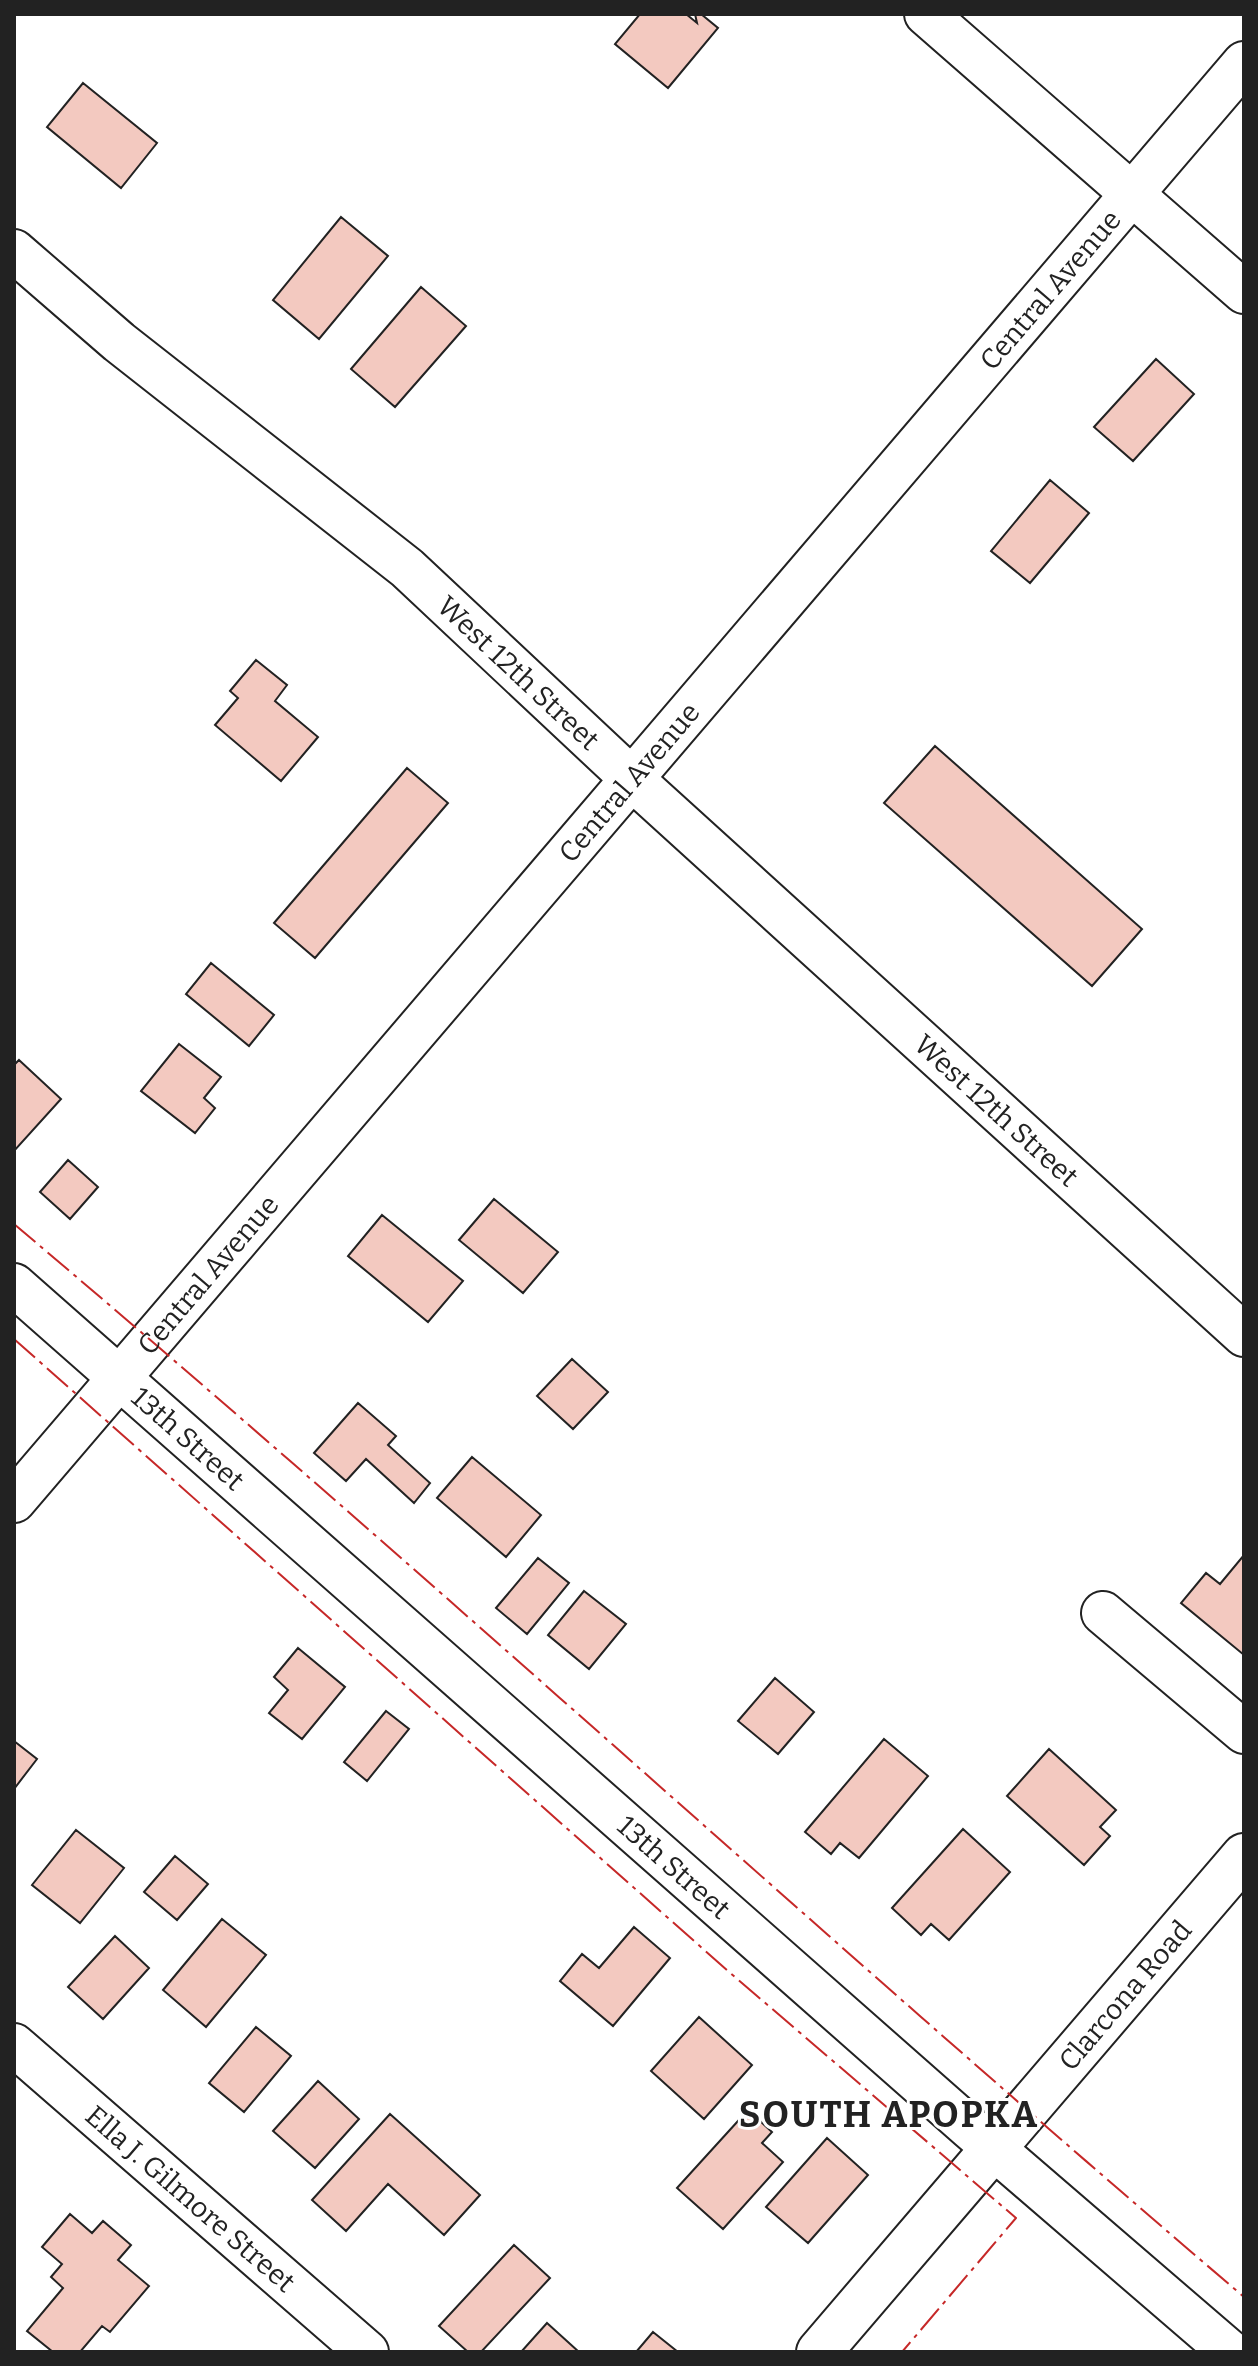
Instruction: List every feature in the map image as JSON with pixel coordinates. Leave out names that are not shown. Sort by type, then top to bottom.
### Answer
[{"type":"main road","name":"Clarcona Road","points":[[819,2352],[1244,1856]]},
{"type":"street","points":[[926,14],[1244,292]]},
{"type":"street","name":"Central Avenue","points":[[14,1501],[1244,63]]},
{"type":"street","name":"West 12th Street","points":[[14,251],[119,342],[407,568],[632,779],[1244,1335]]},
{"type":"street","name":"13th Street","points":[[14,1285],[995,2150],[1230,2352]]},
{"type":"street","points":[[1103,1613],[1244,1732]]},
{"type":"street","name":"Ella J. Gilmore Street","points":[[14,2045],[367,2352]]},
{"type":"building","points":[[640,14],[686,14],[697,23],[695,14],[701,14],[718,28],[668,88],[615,44]]},
{"type":"building","points":[[83,83],[157,143],[121,188],[47,127]]},
{"type":"building","points":[[341,217],[388,256],[319,339],[273,300]]},
{"type":"building","points":[[421,287],[466,326],[395,407],[351,369]]},
{"type":"building","points":[[1156,359],[1194,394],[1133,461],[1094,427]]},
{"type":"building","points":[[1050,480],[1089,513],[1030,583],[991,551]]},
{"type":"building","points":[[256,660],[287,685],[275,701],[318,737],[281,781],[215,725],[238,698],[230,691]]},
{"type":"building","points":[[935,746],[1142,929],[1092,986],[884,803]]},
{"type":"building","points":[[407,768],[448,803],[315,958],[274,923]]},
{"type":"building","points":[[211,963],[274,1015],[249,1046],[186,994]]},
{"type":"building","points":[[179,1044],[221,1077],[204,1098],[215,1108],[195,1133],[141,1091]]},
{"type":"building","points":[[19,1060],[61,1099],[14,1151],[14,1065]]},
{"type":"building","points":[[68,1160],[98,1187],[70,1219],[40,1192]]},
{"type":"building","points":[[494,1199],[558,1252],[523,1293],[459,1240]]},
{"type":"building","points":[[382,1215],[463,1281],[428,1322],[348,1256]]},
{"type":"building","points":[[572,1359],[608,1392],[573,1429],[537,1396]]},
{"type":"building","points":[[358,1403],[396,1436],[388,1445],[430,1483],[414,1503],[366,1459],[346,1481],[314,1453]]},
{"type":"building","points":[[472,1457],[541,1515],[506,1557],[437,1498]]},
{"type":"building","points":[[1244,1555],[1244,1655],[1181,1603],[1206,1573],[1220,1584]]},
{"type":"building","points":[[538,1558],[569,1583],[527,1634],[496,1608]]},
{"type":"building","points":[[584,1591],[626,1624],[589,1669],[548,1635]]},
{"type":"building","points":[[298,1648],[345,1687],[302,1739],[269,1713],[288,1690],[274,1677]]},
{"type":"building","points":[[775,1678],[814,1712],[778,1754],[738,1721]]},
{"type":"building","points":[[386,1711],[409,1729],[367,1781],[344,1762]]},
{"type":"building","points":[[884,1739],[928,1776],[859,1858],[840,1843],[831,1854],[805,1832]]},
{"type":"building","points":[[14,1741],[37,1759],[14,1789]]},
{"type":"building","points":[[1049,1749],[1116,1810],[1100,1827],[1110,1836],[1084,1865],[1007,1796]]},
{"type":"building","points":[[963,1829],[1010,1872],[949,1940],[931,1924],[921,1935],[892,1908]]},
{"type":"building","points":[[76,1830],[124,1868],[80,1923],[32,1885]]},
{"type":"building","points":[[175,1856],[208,1884],[177,1920],[144,1892]]},
{"type":"building","points":[[222,1919],[266,1955],[206,2027],[163,1990]]},
{"type":"building","points":[[634,1927],[670,1958],[613,2026],[560,1981],[582,1954],[599,1968]]},
{"type":"building","points":[[115,1936],[149,1968],[103,2019],[68,1987]]},
{"type":"building","points":[[699,2017],[752,2065],[704,2119],[651,2071]]},
{"type":"building","points":[[256,2027],[291,2056],[244,2112],[209,2083]]},
{"type":"building","points":[[318,2081],[359,2119],[315,2168],[273,2131]]},
{"type":"building","points":[[748,2110],[772,2132],[762,2143],[783,2162],[723,2229],[677,2188]]},
{"type":"building","points":[[390,2114],[480,2195],[444,2235],[388,2184],[346,2231],[312,2200]]},
{"type":"building","points":[[827,2138],[868,2175],[808,2243],[766,2207]]},
{"type":"building","points":[[70,2214],[92,2233],[103,2221],[131,2245],[118,2260],[149,2286],[110,2332],[102,2326],[80,2352],[53,2352],[27,2331],[63,2288],[51,2277],[62,2264],[42,2247]]},
{"type":"building","points":[[514,2245],[550,2278],[481,2352],[468,2352],[439,2326]]},
{"type":"building","points":[[547,2323],[579,2352],[521,2352]]},
{"type":"building","points":[[653,2332],[678,2352],[636,2352]]},
{"type":"power","points":[[14,1224],[323,1490],[1244,2297]]},
{"type":"power","points":[[14,1339],[728,1971],[1016,2218],[902,2352]]},
{"type":"district","name":"SOUTH APOPKA","points":[[889,2114]]}]
